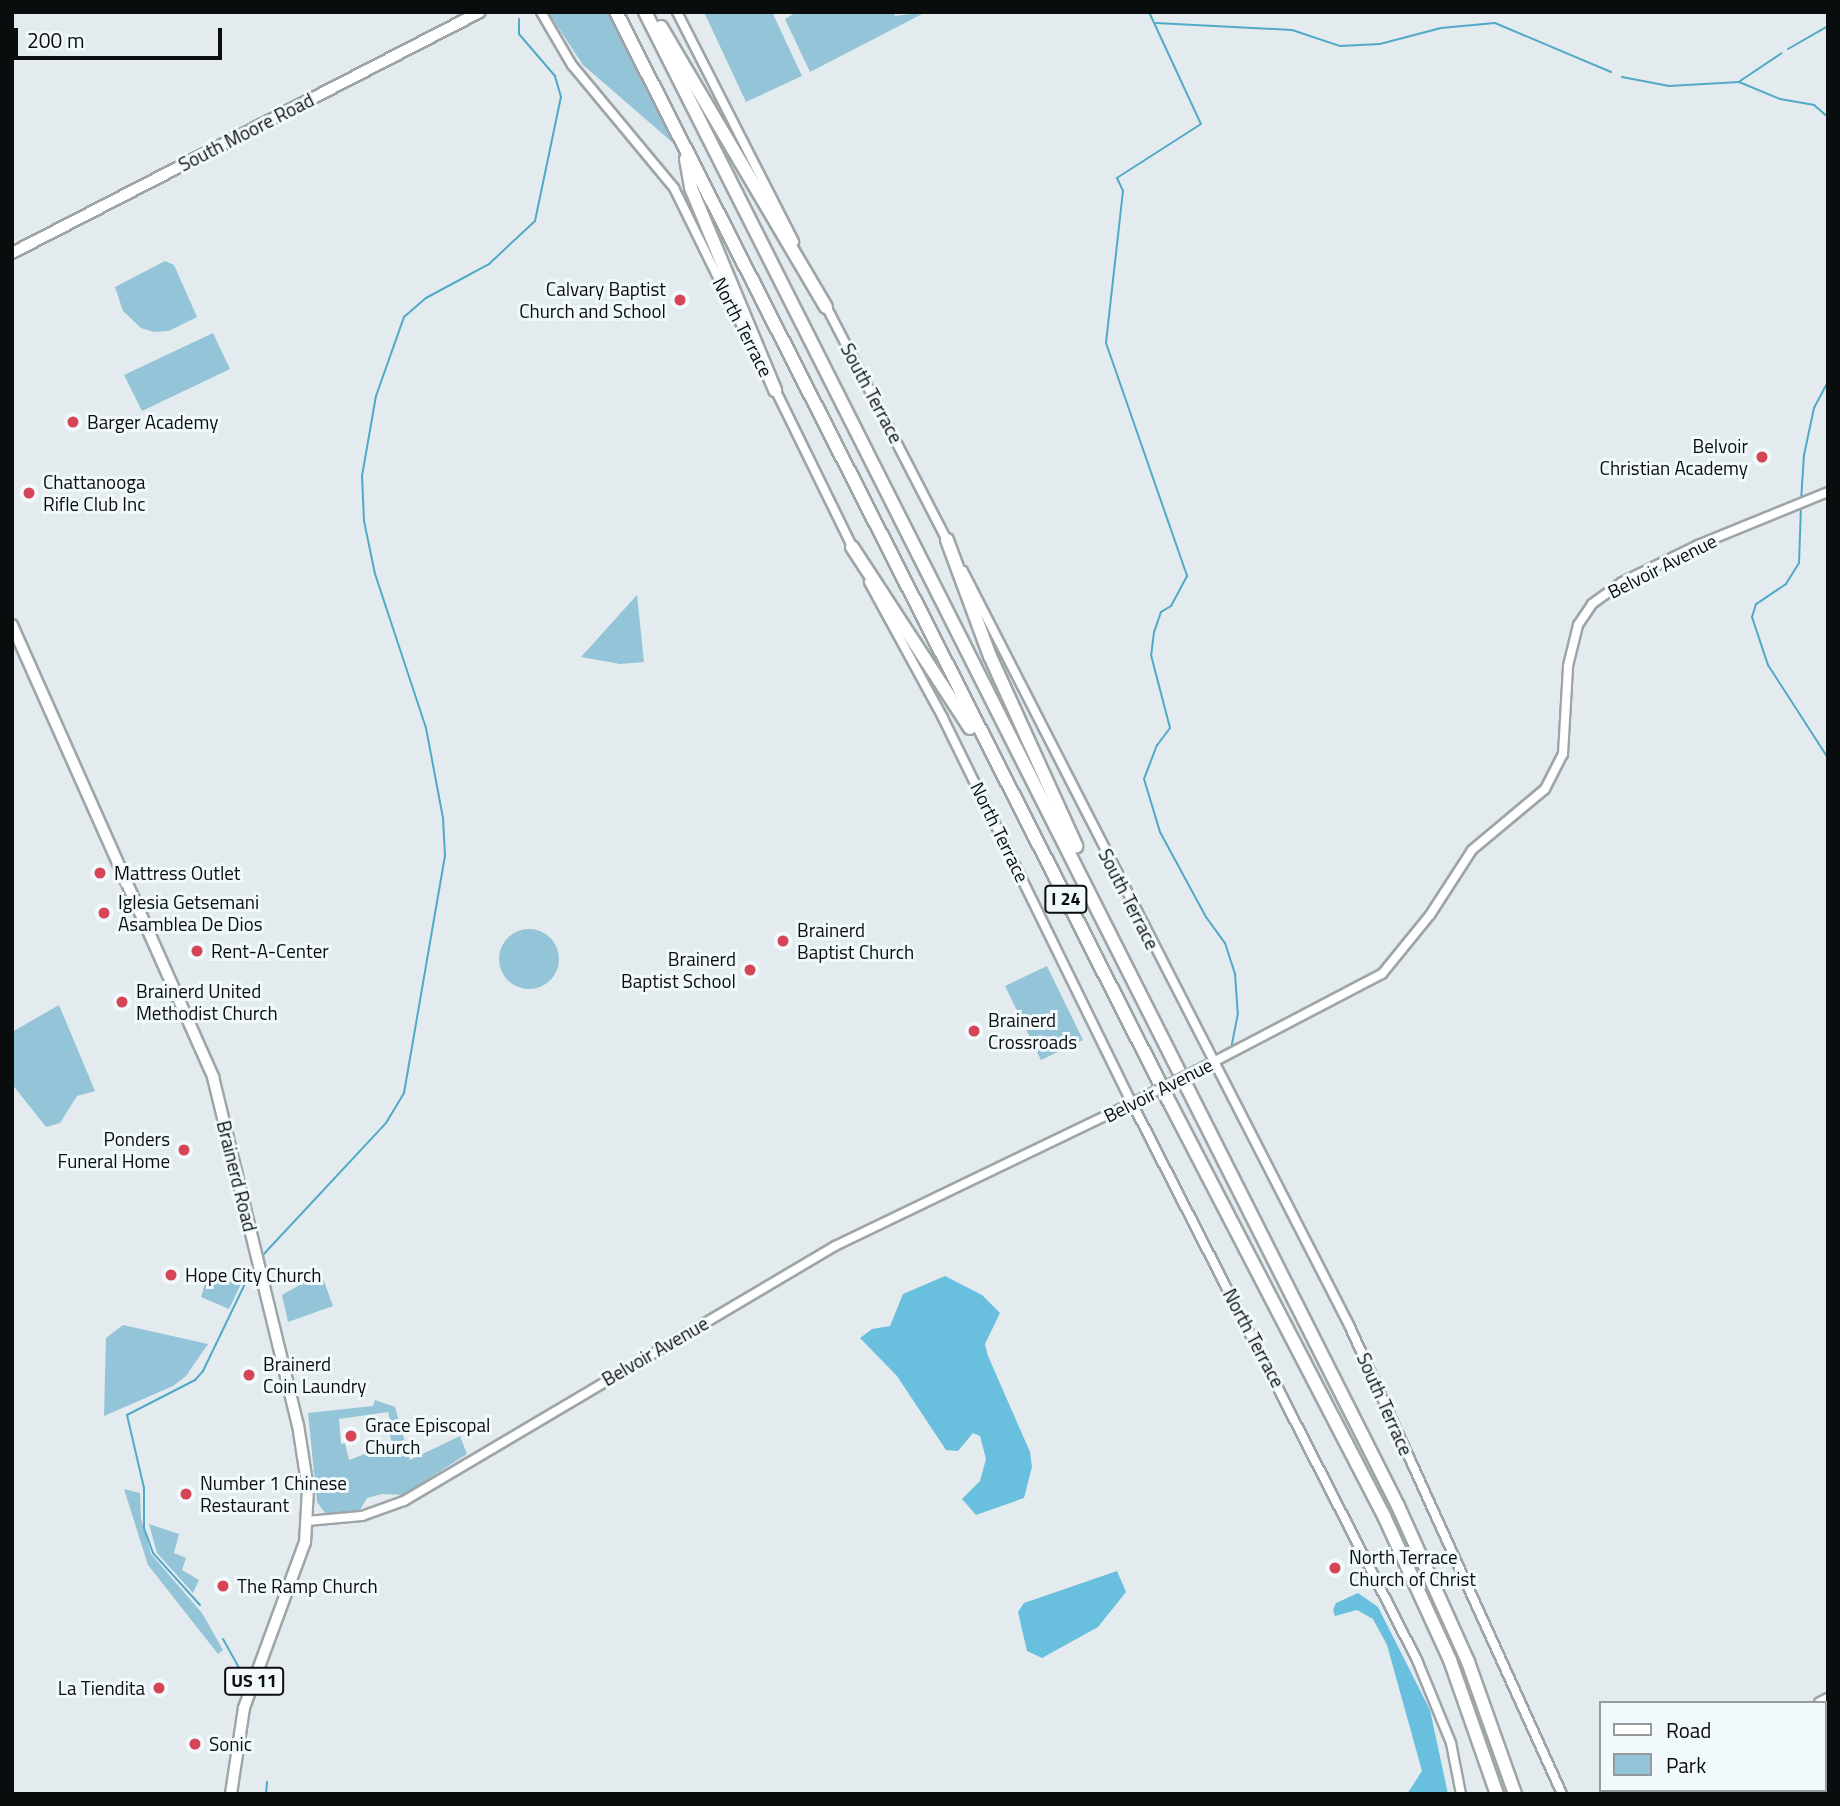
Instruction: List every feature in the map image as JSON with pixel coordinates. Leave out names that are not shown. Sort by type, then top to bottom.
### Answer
[{"type":"highway","name":"I 24","points":[[616,12],[1013,795],[1384,1516],[1450,1660],[1497,1794]]},
{"type":"highway","points":[[646,13],[660,25],[826,307]]},
{"type":"highway","name":"I 24","points":[[646,13],[841,408],[1121,953],[1439,1591],[1515,1794]]},
{"type":"highway","points":[[683,145],[691,188],[775,390]]},
{"type":"highway","points":[[947,540],[990,656],[1121,953]]},
{"type":"highway","points":[[852,547],[1013,795]]},
{"type":"main road","name":"South Moore Road","points":[[12,253],[480,12]]},
{"type":"main road","name":"Brainerd Road","points":[[12,625],[213,1077],[298,1425],[308,1489],[307,1521],[300,1564],[244,1708],[231,1794]]},
{"type":"street","name":"North Terrace","points":[[541,12],[572,65],[674,188],[852,547],[943,718],[1132,1103],[1417,1660],[1448,1734],[1461,1794]]},
{"type":"street","name":"South Terrace","points":[[677,12],[1211,1063],[1349,1325],[1562,1794]]},
{"type":"street","name":"Belvoir Avenue","points":[[307,1521],[362,1516],[404,1501],[835,1246],[1132,1103],[1382,974],[1430,915],[1472,850],[1545,789],[1563,754],[1568,666],[1578,625],[1591,604],[1622,582],[1698,545],[1828,492]]},
{"type":"green space","points":[[548,12],[611,12],[679,148],[583,65]]},
{"type":"green space","points":[[704,12],[772,12],[802,76],[746,102]]},
{"type":"green space","points":[[797,12],[893,12],[895,16],[926,12],[810,72],[785,19]]},
{"type":"green space","points":[[165,261],[174,265],[197,317],[169,331],[154,332],[141,328],[123,311],[115,287]]},
{"type":"green space","points":[[213,333],[230,369],[142,411],[124,375]]},
{"type":"green space","points":[[637,595],[644,662],[620,664],[581,657]]},
{"type":"green space","points":[[529,929],[550,938],[559,959],[550,980],[529,989],[508,980],[499,959],[508,938]]},
{"type":"green space","points":[[1047,966],[1083,1040],[1041,1060],[1005,986]]},
{"type":"green space","points":[[59,1005],[95,1091],[77,1096],[60,1123],[46,1127],[12,1084],[12,1032]]},
{"type":"green space","points":[[321,1273],[333,1306],[288,1322],[282,1295]]},
{"type":"green space","points":[[207,1277],[241,1284],[229,1309],[201,1297]]},
{"type":"green space","points":[[123,1325],[208,1344],[186,1376],[173,1386],[104,1416],[106,1338]]},
{"type":"green space","points":[[375,1400],[395,1407],[410,1460],[460,1436],[467,1454],[403,1495],[382,1494],[367,1498],[360,1510],[326,1514],[317,1502],[308,1413],[373,1406]],"holes":[[[388,1412],[391,1423],[386,1424],[395,1451],[370,1452],[349,1460],[345,1443],[341,1444],[339,1419]]]},
{"type":"green space","points":[[124,1489],[140,1493],[141,1518],[151,1554],[202,1613],[223,1650],[218,1654],[148,1565]]},
{"type":"green space","points":[[149,1524],[179,1534],[174,1553],[186,1558],[182,1570],[199,1580],[193,1593],[157,1553]]},
{"type":"shaded area","points":[[945,1276],[982,1295],[1000,1313],[985,1344],[1030,1452],[1032,1467],[1024,1498],[976,1515],[962,1499],[980,1481],[986,1459],[980,1436],[973,1433],[958,1451],[946,1450],[897,1376],[860,1338],[872,1329],[890,1326],[903,1294]]},
{"type":"shaded area","points":[[1117,1571],[1126,1592],[1098,1627],[1042,1658],[1027,1651],[1018,1612],[1024,1603]]},
{"type":"shaded area","points":[[1358,1593],[1378,1607],[1430,1710],[1448,1794],[1407,1794],[1422,1771],[1387,1645],[1373,1619],[1357,1610],[1335,1616],[1333,1610],[1336,1603]]},
{"type":"waterway","points":[[1149,12],[1201,124],[1117,178],[1123,191],[1106,343],[1187,576],[1171,606],[1161,612],[1154,632],[1151,655],[1170,728],[1157,745],[1144,779],[1160,832],[1206,917],[1225,943],[1235,974],[1238,1013],[1232,1044]]},
{"type":"waterway","points":[[262,1256],[386,1123],[404,1093],[445,856],[443,818],[426,728],[375,574],[364,521],[362,476],[376,396],[404,317],[426,298],[489,264],[535,221],[561,97],[555,76],[519,34],[519,19]]},
{"type":"waterway","points":[[1156,23],[1292,30],[1340,46],[1380,44],[1441,28],[1495,23],[1611,72]]},
{"type":"waterway","points":[[1788,49],[1828,26]]},
{"type":"waterway","points":[[1740,81],[1782,53]]},
{"type":"waterway","points":[[1622,77],[1669,86],[1739,82],[1780,99],[1814,105],[1828,117]]},
{"type":"waterway","points":[[1801,501],[1804,455],[1814,408],[1828,382]]},
{"type":"waterway","points":[[1801,506],[1799,563],[1786,584],[1756,604],[1752,617],[1768,665],[1828,758]]},
{"type":"waterway","points":[[200,1605],[153,1553],[144,1528],[144,1488],[127,1415],[195,1380],[203,1371],[254,1265]]},
{"type":"waterway","points":[[223,1639],[243,1675]]},
{"type":"waterway","points":[[266,1794],[267,1782]]},
{"type":"place","name":"Calvary Baptist Church and School","points":[[680,300]]},
{"type":"place","name":"Barger Academy","points":[[73,422]]},
{"type":"place","name":"Belvoir Christian Academy","points":[[1762,457]]},
{"type":"place","name":"Chattanooga Rifle Club Inc","points":[[29,493]]},
{"type":"place","name":"Mattress Outlet","points":[[100,873]]},
{"type":"place","name":"Iglesia Getsemani Asamblea De Dios","points":[[104,913]]},
{"type":"place","name":"Brainerd Baptist Church","points":[[783,941]]},
{"type":"place","name":"Rent-A-Center","points":[[197,951]]},
{"type":"place","name":"Brainerd Baptist School","points":[[750,970]]},
{"type":"place","name":"Brainerd United Methodist Church","points":[[122,1002]]},
{"type":"place","name":"Brainerd Crossroads","points":[[974,1031]]},
{"type":"place","name":"Ponders Funeral Home","points":[[184,1150]]},
{"type":"place","name":"Hope City Church","points":[[171,1275]]},
{"type":"place","name":"Brainerd Coin Laundry","points":[[249,1375]]},
{"type":"place","name":"Grace Episcopal Church","points":[[351,1436]]},
{"type":"place","name":"Number 1 Chinese Restaurant","points":[[186,1494]]},
{"type":"place","name":"North Terrace Church of Christ","points":[[1335,1568]]},
{"type":"place","name":"The Ramp Church","points":[[223,1586]]},
{"type":"place","name":"La Tiendita","points":[[159,1688]]},
{"type":"place","name":"Sonic","points":[[195,1744]]}]
